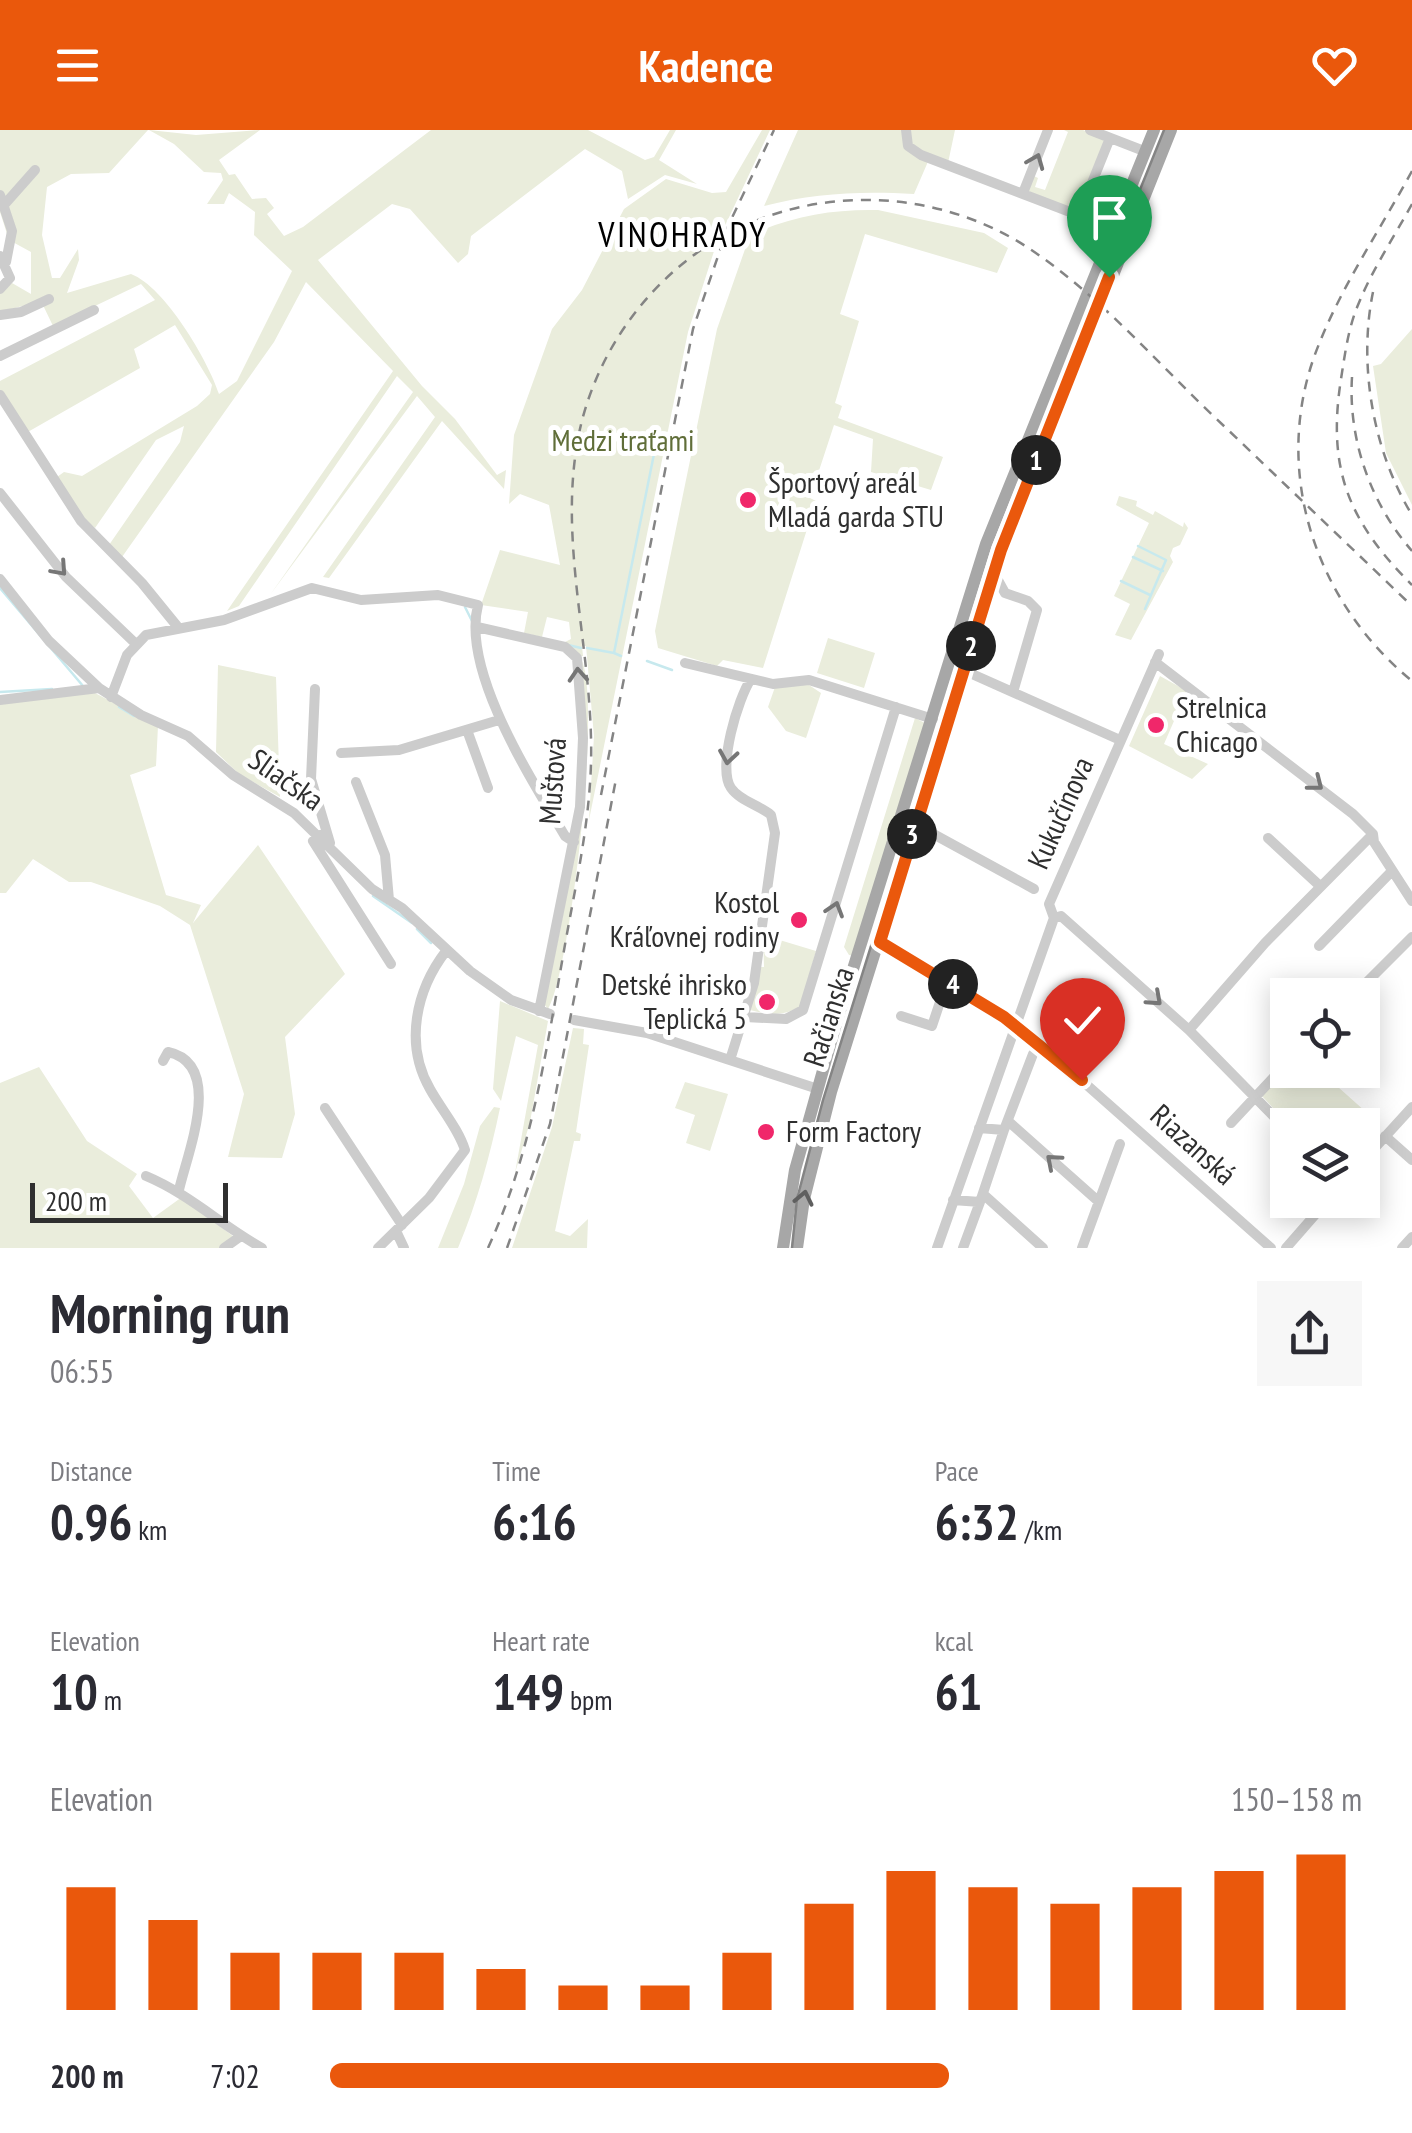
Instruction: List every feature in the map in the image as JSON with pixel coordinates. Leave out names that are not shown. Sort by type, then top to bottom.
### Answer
[{"type":"main road","name":"Račianska","points":[[783,1248],[795,1170],[818,1088],[986,544],[1154,130]]},
{"type":"main road","name":"Račianska","points":[[798,1248],[804,1199],[821,1130],[994,572],[1171,130]]},
{"type":"street","points":[[906,130],[905,141],[913,150],[1112,228]]},
{"type":"street","points":[[1023,192],[1048,130]]},
{"type":"street","points":[[1090,130],[1144,151]]},
{"type":"street","points":[[1079,215],[1110,138]]},
{"type":"street","points":[[0,289],[10,278],[3,259],[12,231],[2,200],[35,170]]},
{"type":"street","points":[[0,315],[20,312],[49,299]]},
{"type":"street","points":[[0,356],[94,310]]},
{"type":"street","points":[[0,395],[80,522],[152,593],[177,626]]},
{"type":"street","points":[[0,492],[66,577],[135,643]]},
{"type":"street","points":[[994,572],[1005,593],[1028,601],[1036,610],[1013,692]]},
{"type":"street","name":"Sliačska","points":[[0,579],[49,641],[99,688],[188,736],[232,774],[320,835],[372,889],[498,992],[544,1012]]},
{"type":"street","points":[[112,698],[135,643],[177,626],[224,620],[312,588],[361,600],[438,595],[478,605],[477,627],[499,720],[566,836],[574,842]]},
{"type":"street","name":"Muštová","points":[[477,627],[565,647],[577,658],[583,762],[574,842],[544,1012]]},
{"type":"street","name":"Kukučínova","points":[[936,1248],[1054,918],[1048,904],[1157,658],[1308,777],[1373,834]]},
{"type":"street","points":[[685,663],[773,684],[809,680],[933,718]]},
{"type":"street","points":[[963,670],[1120,740]]},
{"type":"street","points":[[730,1060],[745,1017],[775,833],[771,815],[738,796],[724,768],[751,679]]},
{"type":"street","points":[[0,700],[99,688]]},
{"type":"street","points":[[315,689],[312,780],[330,844]]},
{"type":"street","points":[[745,1017],[786,1020],[803,1010],[896,707]]},
{"type":"street","points":[[341,753],[398,750],[499,720]]},
{"type":"street","points":[[467,730],[488,788]]},
{"type":"street","points":[[356,782],[388,868],[389,900]]},
{"type":"street","points":[[915,824],[1034,888]]},
{"type":"street","points":[[1189,1030],[1320,886],[1373,834],[1412,902]]},
{"type":"street","points":[[320,835],[313,841],[391,964]]},
{"type":"street","points":[[1268,838],[1320,886]]},
{"type":"street","points":[[1319,946],[1392,870]]},
{"type":"street","points":[[1054,918],[1061,916],[1189,1030],[1270,1112]]},
{"type":"street","points":[[1371,978],[1412,937]]},
{"type":"street","name":"Riazanská","points":[[880,942],[1037,1040],[1271,1248]]},
{"type":"street","points":[[378,1248],[429,1198],[465,1150],[424,1078],[416,1048],[422,994],[446,951]]},
{"type":"street","points":[[902,1016],[932,1026],[948,981]]},
{"type":"street","points":[[1006,1051],[1017,1043],[1037,1040],[1024,1000]]},
{"type":"street","points":[[574,1020],[648,1034],[818,1088]]},
{"type":"street","points":[[163,1061],[168,1052],[180,1056],[192,1066],[200,1090],[179,1190]]},
{"type":"street","points":[[964,1248],[1034,1054]]},
{"type":"street","points":[[1231,1123],[1270,1080]]},
{"type":"street","points":[[324,1108],[399,1228],[404,1248]]},
{"type":"street","points":[[1380,1142],[1412,1108]]},
{"type":"street","points":[[979,1128],[1006,1126],[1098,1201]]},
{"type":"street","points":[[1386,1136],[1412,1160]]},
{"type":"street","points":[[1082,1248],[1120,1144]]},
{"type":"street","points":[[146,1176],[179,1190],[262,1248]]},
{"type":"street","points":[[953,1200],[981,1198],[1043,1248]]},
{"type":"street","points":[[1286,1248],[1312,1218]]},
{"type":"street","points":[[224,1248],[241,1236]]},
{"type":"street","points":[[1402,1248],[1412,1236]]},
{"type":"green space","points":[[0,130],[148,130],[109,173],[71,174],[47,187],[42,235],[52,278],[60,278],[78,249],[79,260],[67,293],[131,274],[144,281],[184,326],[219,394],[237,381],[292,271],[254,235],[255,212],[229,193],[224,204],[207,204],[223,180],[221,173],[204,172],[174,144],[149,130],[196,135],[260,130],[219,160],[229,175],[235,174],[252,199],[266,198],[274,208],[267,214],[284,236],[303,227],[431,130],[588,130],[645,160],[654,157],[670,130],[676,130],[659,160],[697,184],[665,175],[628,199],[622,171],[585,149],[471,236],[468,254],[458,263],[410,209],[392,204],[318,260],[422,386],[455,419],[497,475],[506,470],[504,489],[442,421],[329,578],[323,577],[435,417],[417,396],[270,595],[413,392],[397,376],[239,606],[227,611],[393,371],[306,282],[274,342],[122,557],[109,545],[180,442],[184,426],[156,440],[95,528],[81,517],[57,477],[64,472],[82,476],[197,406],[210,394],[212,385],[175,325],[134,349],[140,368],[26,433],[0,390],[0,381],[155,300],[141,284],[53,326],[41,301],[0,312],[0,293],[12,283],[31,294],[31,252],[9,240],[0,212]]},
{"type":"green space","name":"Medzi traťami","points":[[762,130],[770,130],[716,245],[688,332],[589,820],[594,736],[586,646],[582,646],[583,656],[578,656],[565,642],[571,639],[569,622],[547,617],[542,637],[524,633],[528,612],[481,605],[500,550],[560,565],[549,505],[520,494],[509,504],[514,435],[552,329],[582,290],[624,209],[666,179],[712,193],[726,192]]},
{"type":"green space","points":[[798,130],[955,130],[948,163],[930,157],[914,194],[838,194],[764,206]]},
{"type":"green space","points":[[1064,130],[1083,130],[1107,140],[1077,208],[1072,209],[1028,191],[1032,175],[1038,178],[1035,187],[1045,190],[1068,132]]},
{"type":"green space","name":"Športový areál Mladá garda STU","points":[[878,210],[984,233],[1008,248],[997,273],[865,234],[840,314],[859,321],[835,403],[842,406],[838,418],[943,457],[931,490],[871,472],[873,439],[834,425],[810,498],[816,501],[763,668],[723,660],[717,666],[658,648],[655,631],[717,329],[750,235],[812,215]]},
{"type":"green space","points":[[1412,329],[1412,505],[1386,453],[1373,366],[1381,364]]},
{"type":"green space","points":[[1119,496],[1137,501],[1136,506],[1153,515],[1155,511],[1183,527],[1184,522],[1188,528],[1180,545],[1173,548],[1173,562],[1131,640],[1115,635],[1130,604],[1114,596],[1149,523],[1116,505]]},
{"type":"green space","points":[[828,638],[875,653],[864,688],[817,673]]},
{"type":"green space","points":[[581,659],[587,684],[588,726],[581,837],[565,946],[548,1009],[544,1004],[570,875],[581,790]]},
{"type":"green space","points":[[218,665],[276,677],[280,797],[239,774],[216,752]]},
{"type":"green space","name":"Strelnica Chicago","points":[[1160,676],[1187,691],[1164,744],[1208,764],[1192,779],[1129,746]]},
{"type":"green space","points":[[806,683],[821,693],[806,738],[786,731],[768,707],[775,687]]},
{"type":"green space","points":[[95,693],[158,726],[156,766],[130,775],[166,895],[201,905],[193,923],[258,845],[345,974],[285,1037],[295,1114],[282,1158],[228,1157],[244,1094],[190,925],[160,906],[91,882],[69,882],[33,859],[6,893],[0,893],[0,700]]},
{"type":"green space","points":[[915,718],[925,723],[854,956],[849,955],[844,947]]},
{"type":"green space","points":[[763,935],[816,951],[800,1007],[794,1010],[776,1014],[750,1010],[758,967],[764,967]]},
{"type":"green space","points":[[500,1001],[548,1021],[530,1122],[515,1173],[538,1045],[516,1036],[501,1101],[493,1089]]},
{"type":"green space","points":[[573,1028],[584,1029],[583,1044],[589,1045],[576,1132],[581,1134],[580,1141],[574,1141],[555,1231],[570,1236],[588,1219],[587,1248],[512,1248],[552,1127]]},
{"type":"green space","points":[[39,1067],[87,1141],[137,1174],[129,1186],[153,1218],[182,1197],[234,1237],[219,1248],[0,1248],[0,1083]]},
{"type":"green space","points":[[685,1082],[728,1094],[710,1151],[686,1143],[695,1115],[675,1108]]},
{"type":"green space","points":[[1270,1086],[1339,1088],[1362,1108],[1273,1108],[1261,1095]]},
{"type":"green space","points":[[494,1107],[500,1108],[496,1126],[465,1231],[458,1248],[438,1248],[464,1184],[480,1126]]},
{"type":"waterway","points":[[621,656],[614,653],[654,454]]},
{"type":"waterway","points":[[1138,546],[1166,560],[1145,609]]},
{"type":"waterway","points":[[1133,557],[1163,571]]},
{"type":"waterway","points":[[1121,581],[1150,595]]},
{"type":"waterway","points":[[0,588],[83,686]]},
{"type":"waterway","points":[[465,607],[472,621]]},
{"type":"waterway","points":[[568,645],[581,648]]},
{"type":"waterway","points":[[587,648],[614,653]]},
{"type":"waterway","points":[[647,661],[672,670]]},
{"type":"waterway","points":[[0,692],[52,689]]},
{"type":"waterway","points":[[119,707],[134,716]]},
{"type":"waterway","points":[[373,896],[412,923]]},
{"type":"waterway","points":[[417,929],[431,943]]},
{"type":"tram line","points":[[792,1248],[797,1199],[823,1100],[992,558],[1164,130]]},
{"type":"railway","points":[[601,795],[693,329],[729,224],[774,130]]},
{"type":"railway","points":[[1412,171],[1323,335],[1302,405],[1298,449],[1302,493],[1312,536],[1329,577],[1351,615],[1379,650],[1412,681]]},
{"type":"railway","points":[[488,1248],[516,1173],[537,1096],[587,814],[591,763],[589,703],[572,528],[575,458],[581,426],[590,395],[618,336],[659,285],[710,244],[748,224],[788,210],[829,202],[913,204],[954,213],[993,228],[1054,266],[1098,303],[1412,606]]},
{"type":"railway","points":[[1412,204],[1355,314],[1337,411],[1340,467],[1347,492],[1372,538],[1412,585]]},
{"type":"railway","points":[[1373,292],[1367,349],[1372,407],[1387,463],[1412,515]]},
{"type":"railway","points":[[1352,377],[1354,424],[1365,470],[1385,513],[1412,551]]},
{"type":"railway","points":[[507,1248],[550,1124],[616,779]]},
{"type":"place","name":"Športový areál Mladá garda STU","points":[[748,500]]},
{"type":"place","name":"Strelnica Chicago","points":[[1156,725]]},
{"type":"place","name":"Kostol Kráľovnej rodiny","points":[[799,920]]},
{"type":"place","name":"Detské ihrisko Teplická 5","points":[[767,1002]]},
{"type":"place","name":"Form Factory","points":[[766,1132]]},
{"type":"district","name":"VINOHRADY","points":[[683,235]]},
{"type":"route","points":[[1082,1080],[1004,1017],[880,942],[1001,550],[1109,277]]}]
